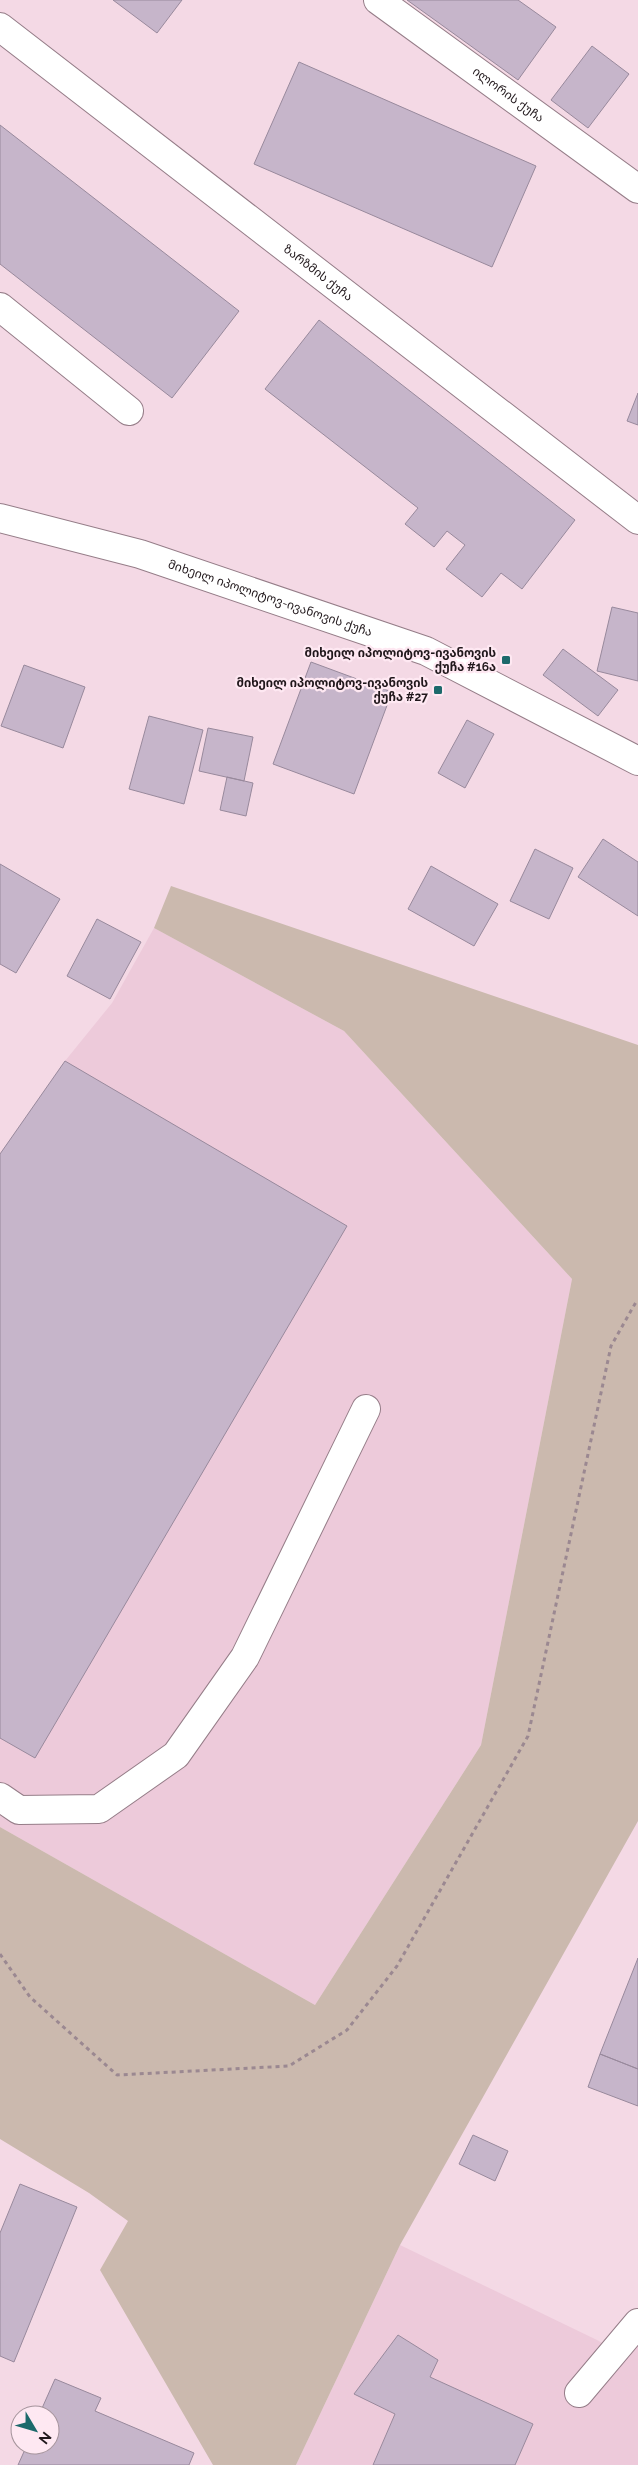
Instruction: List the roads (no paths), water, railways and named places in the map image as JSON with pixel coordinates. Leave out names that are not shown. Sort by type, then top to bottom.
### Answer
[{"type":"street","name":"ილორის ქუჩა","points":[[378,0],[638,189]]},
{"type":"street","name":"ზარზმის ქუჩა","points":[[0,27],[638,520]]},
{"type":"street","points":[[0,307],[129,411]]},
{"type":"street","name":"მიხეილ იპოლიტოვ-ივანოვის ქუჩა","points":[[0,518],[140,554],[426,651],[638,761]]},
{"type":"street","points":[[0,1797],[19,1810],[99,1809],[176,1755],[245,1656],[366,1409]]},
{"type":"street","points":[[579,2393],[638,2323]]},
{"type":"place","name":"მიხეილ იპოლიტოვ-ივანოვის ქუჩა #16ა","points":[[506,660]]},
{"type":"place","name":"მიხეილ იპოლიტოვ-ივანოვის ქუჩა #27","points":[[438,690]]}]
